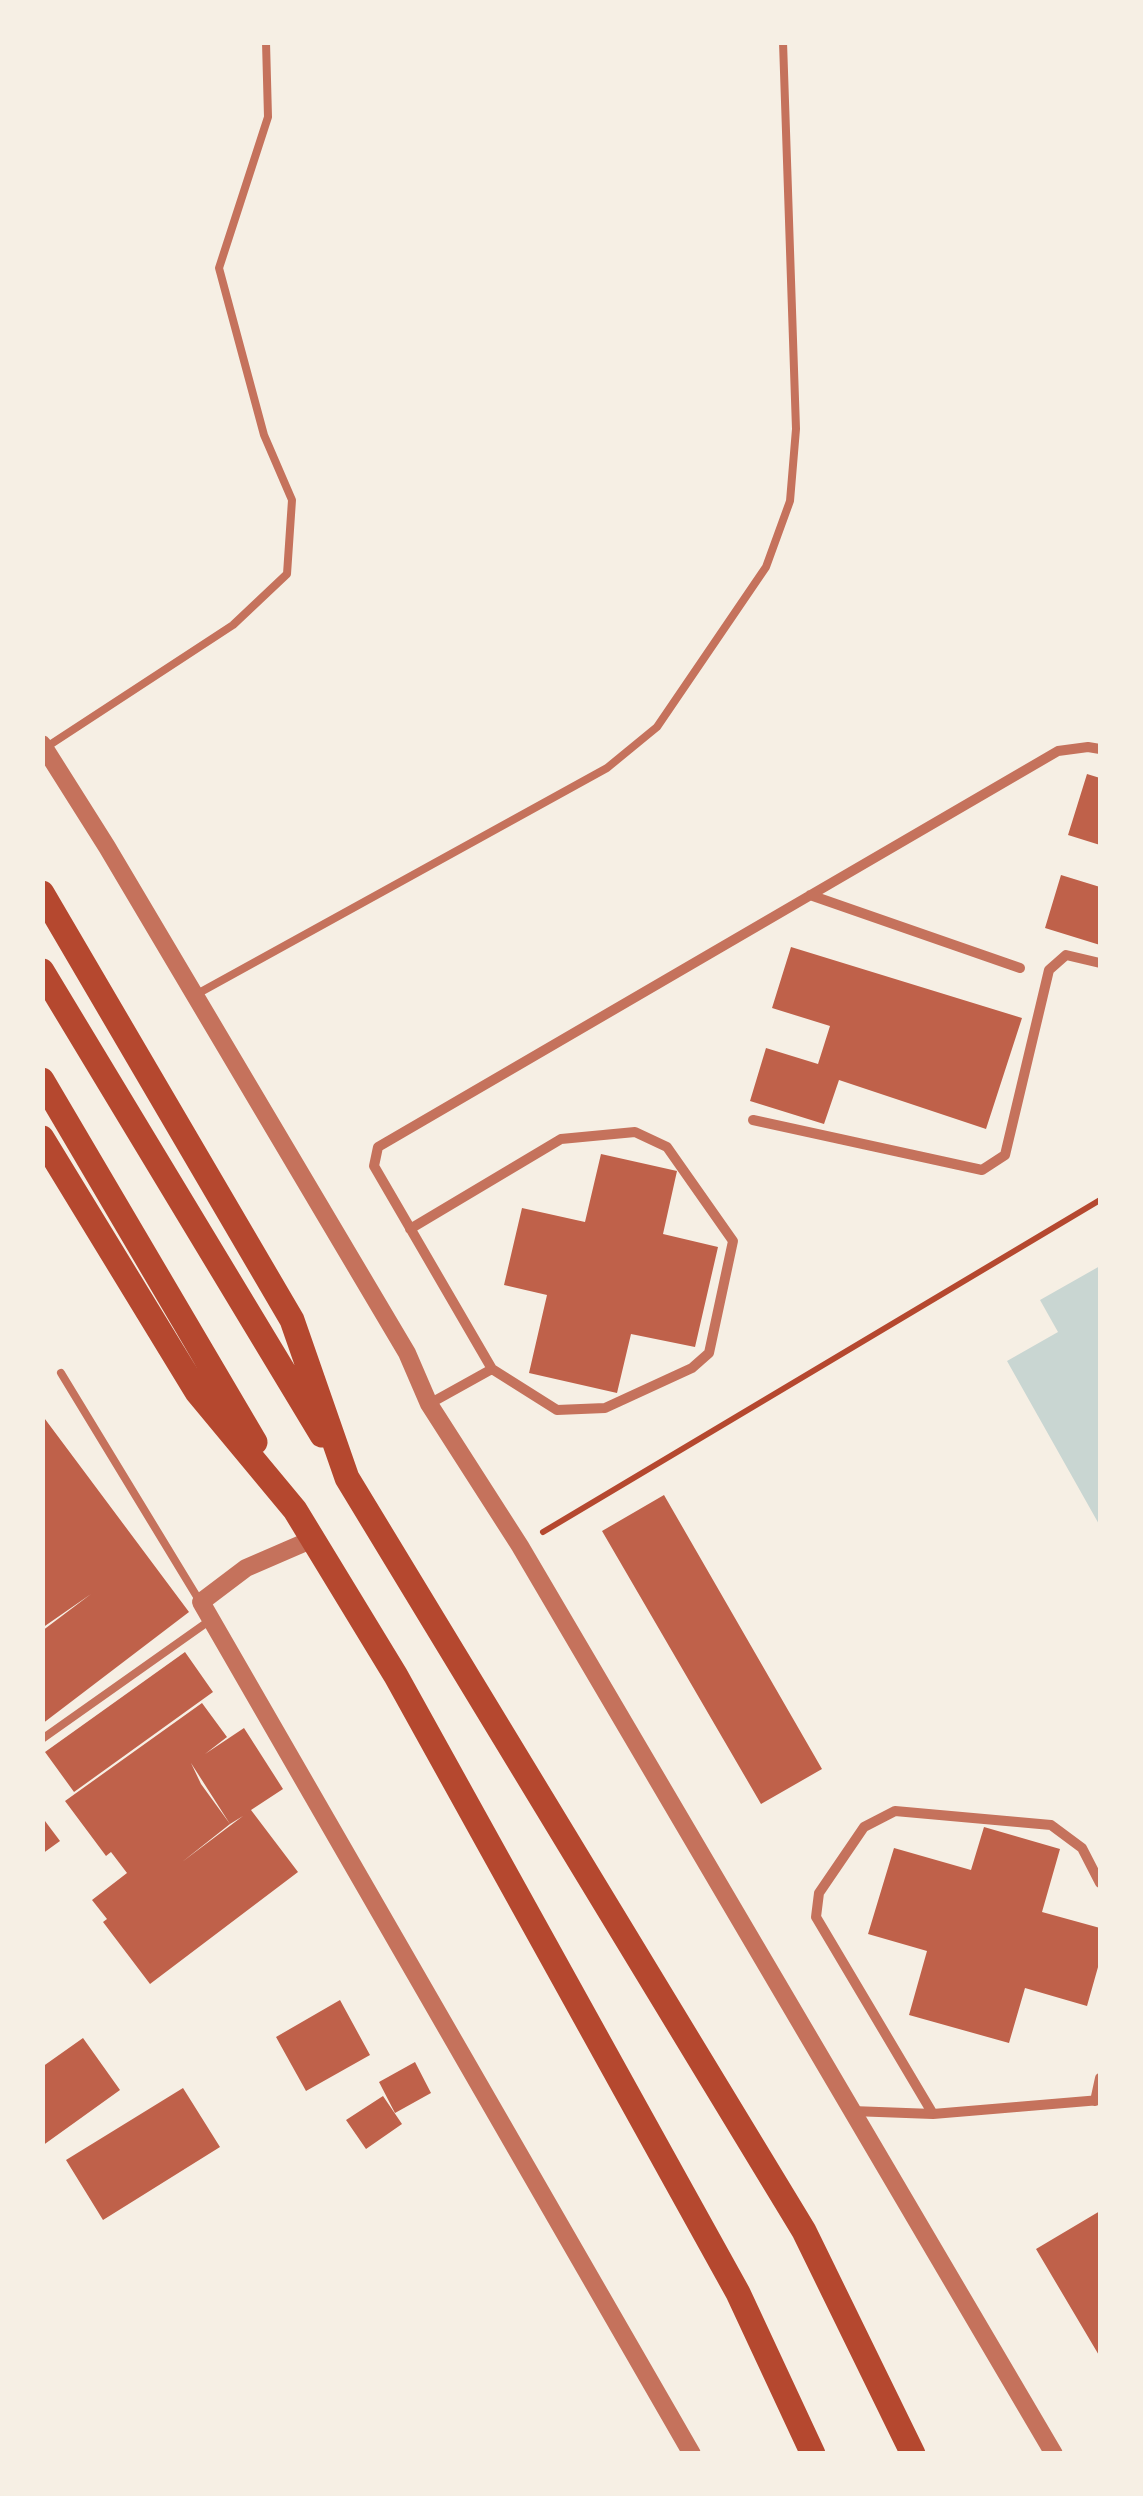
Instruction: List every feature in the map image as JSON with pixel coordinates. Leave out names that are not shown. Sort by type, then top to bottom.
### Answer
[{"type":"main road","points":[[42,892],[292,1320],[348,1478]]},
{"type":"main road","points":[[42,971],[804,2231],[913,2454]]},
{"type":"main road","points":[[42,1080],[396,1676],[738,2293],[813,2454]]},
{"type":"main road","points":[[42,1138],[197,1392],[295,1510]]},
{"type":"street","points":[[44,746],[196,996],[407,1353],[429,1404],[520,1546],[1054,2454]]},
{"type":"street","points":[[410,1229],[561,1140],[635,1132],[667,1148],[733,1241],[709,1353],[692,1368],[605,1408],[557,1410],[492,1369],[410,1229],[374,1166],[378,1148],[1058,750],[1100,750]]},
{"type":"street","points":[[810,895],[1020,968]]},
{"type":"street","points":[[753,1120],[982,1170],[1005,1155],[1049,970],[1066,955],[1100,964]]},
{"type":"street","points":[[429,1404],[492,1369]]},
{"type":"street","points":[[313,1539],[246,1568],[201,1602],[692,2454]]},
{"type":"street","points":[[933,2114],[816,1917],[819,1893],[864,1828],[896,1812],[1052,1825],[1082,1848],[1100,1883]]},
{"type":"street","points":[[852,2111],[933,2114],[1098,2100],[1100,2078]]},
{"type":"lane","points":[[44,746],[233,624],[287,574],[292,500],[264,435],[219,268],[268,117],[266,42]]},
{"type":"lane","points":[[196,996],[606,768],[657,727],[766,567],[790,501],[796,429],[784,42]]},
{"type":"lane","points":[[62,1373],[201,1602]]},
{"type":"lane","points":[[42,1738],[209,1621]]},
{"type":"path","points":[[520,1546],[1100,1200]]},
{"type":"shaded area","points":[[1100,1266],[1100,1526],[1007,1361],[1058,1332],[1040,1300]]},
{"type":"building","points":[[1087,774],[1100,778],[1100,845],[1068,835]]},
{"type":"building","points":[[1061,875],[1100,887],[1100,945],[1045,928]]},
{"type":"building","points":[[791,947],[1022,1018],[986,1129],[839,1080],[824,1124],[750,1101],[766,1048],[818,1064],[830,1026],[772,1008]]},
{"type":"building","points":[[601,1154],[677,1171],[663,1234],[718,1247],[695,1347],[631,1334],[617,1393],[529,1373],[547,1295],[504,1285],[522,1208],[585,1222]]},
{"type":"building","points":[[42,1415],[189,1612],[42,1724],[42,1631],[91,1594],[42,1628]]},
{"type":"building","points":[[664,1495],[822,1769],[761,1804],[602,1531]]},
{"type":"building","points":[[185,1652],[213,1692],[74,1792],[45,1752]]},
{"type":"building","points":[[202,1703],[227,1737],[205,1754],[244,1728],[283,1789],[251,1810],[298,1872],[150,1984],[103,1922],[107,1919],[92,1900],[127,1873],[111,1852],[106,1856],[65,1801]],"holes":[[[191,1763],[230,1824],[201,1784]]]},
{"type":"building","points":[[42,1817],[60,1841],[42,1854]]},
{"type":"building","points":[[984,1827],[1060,1849],[1042,1912],[1100,1928],[1100,1960],[1087,2006],[1025,1988],[1009,2043],[909,2015],[927,1951],[868,1934],[894,1848],[971,1870]]},
{"type":"building","points":[[340,2000],[370,2055],[306,2091],[276,2037]]},
{"type":"building","points":[[83,2038],[120,2090],[42,2146],[42,2067]]},
{"type":"building","points":[[415,2062],[431,2093],[395,2113],[379,2082]]},
{"type":"building","points":[[183,2088],[220,2147],[103,2220],[66,2160]]},
{"type":"building","points":[[383,2096],[402,2124],[366,2149],[346,2120]]},
{"type":"building","points":[[1100,2211],[1100,2357],[1036,2249]]}]
